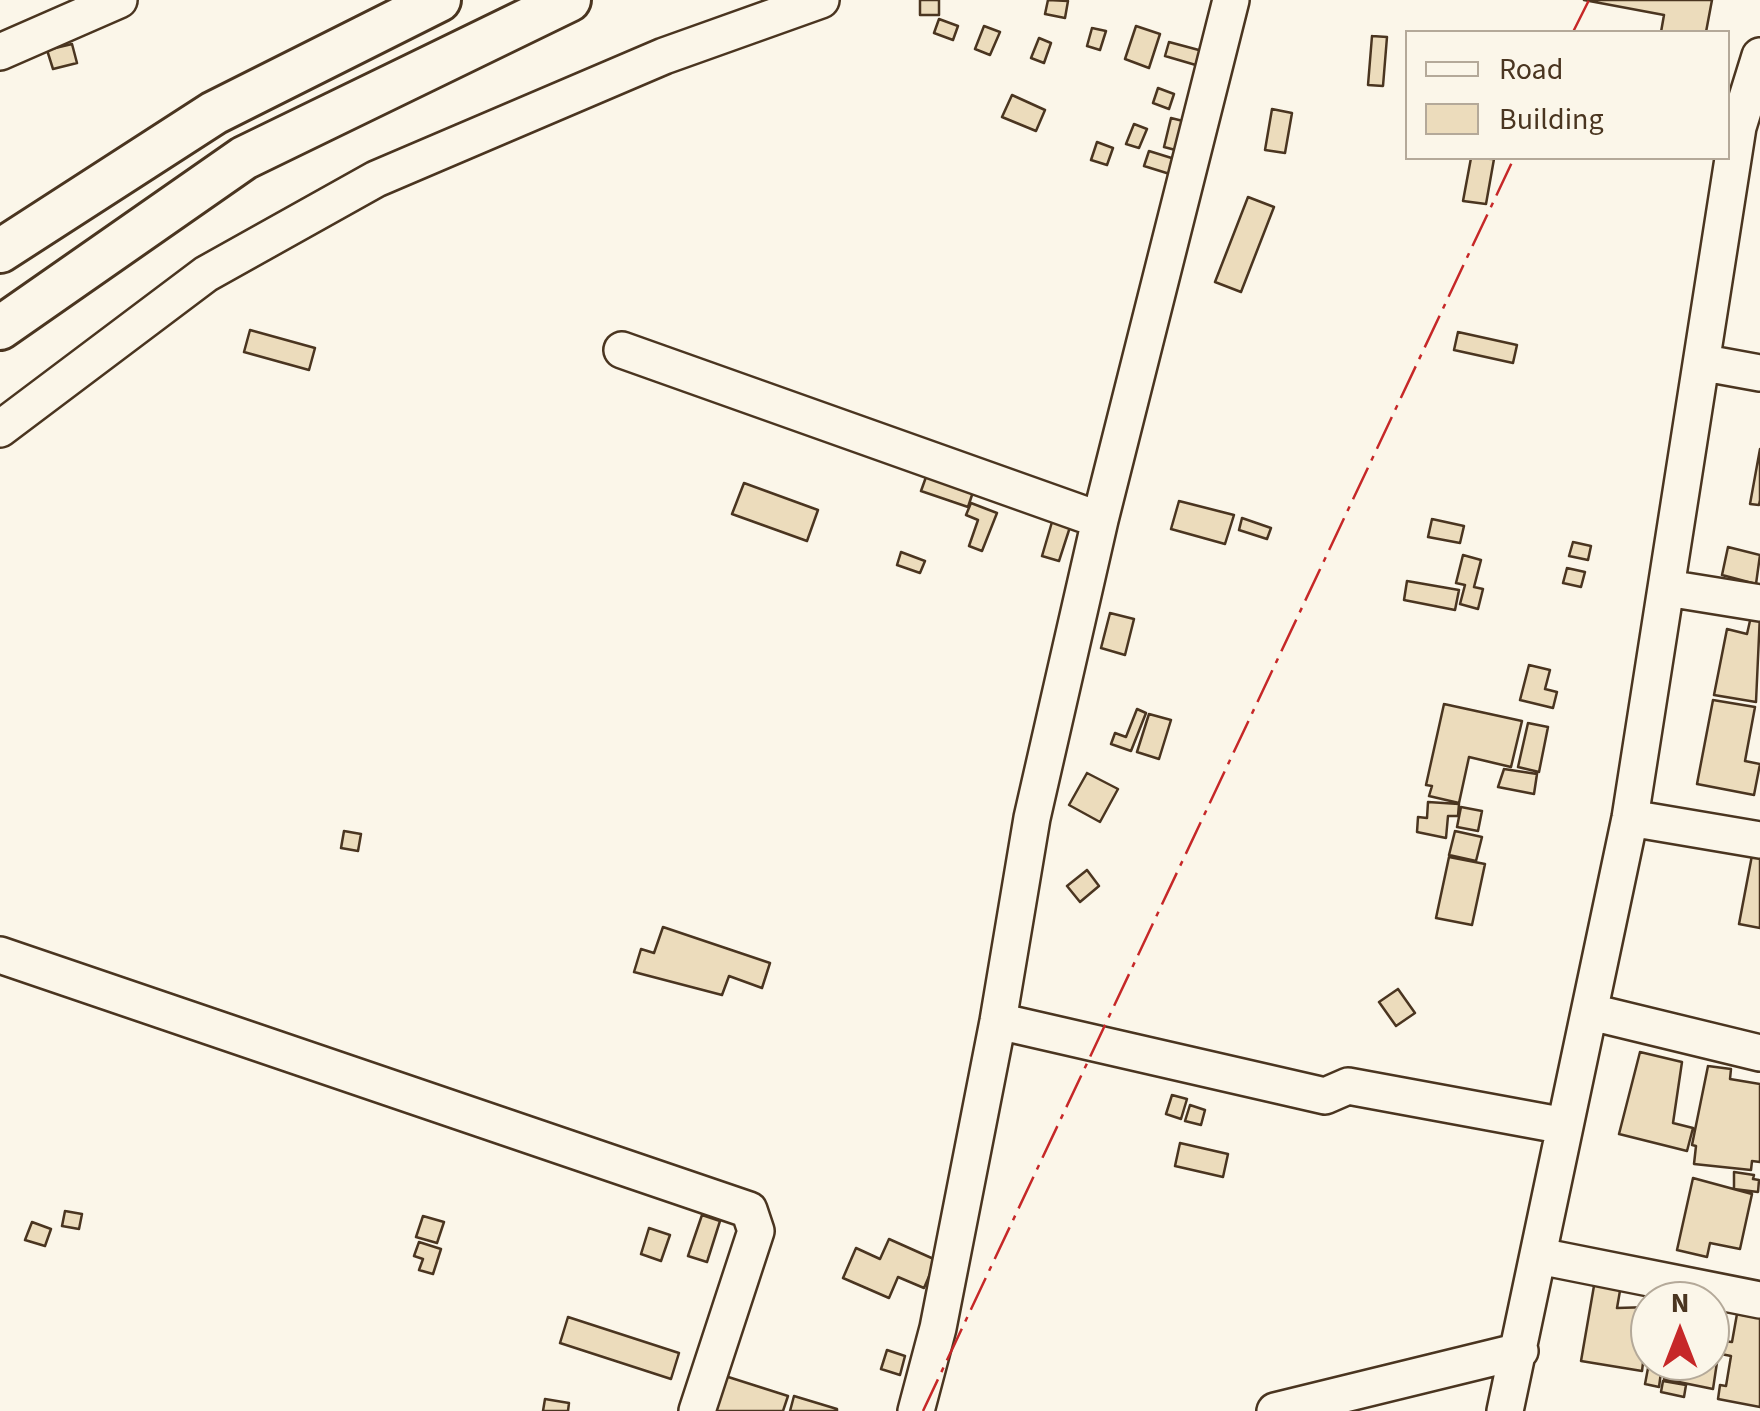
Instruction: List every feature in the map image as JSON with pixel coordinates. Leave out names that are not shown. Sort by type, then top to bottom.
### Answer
[{"type":"main road","points":[[0,251],[214,113],[439,0]]},
{"type":"main road","points":[[0,328],[244,158],[569,0]]},
{"type":"street","points":[[0,52],[119,0]]},
{"type":"street","points":[[0,429],[206,274],[376,179],[646,63],[821,0]]},
{"type":"street","points":[[916,1411],[938,1328],[998,1021],[1032,818],[1100,520],[1231,0]]},
{"type":"street","points":[[1505,1411],[1630,818],[1760,56]]},
{"type":"street","points":[[622,350],[1100,520]]},
{"type":"street","points":[[1705,363],[1760,374]]},
{"type":"street","points":[[1667,588],[1760,603]]},
{"type":"street","points":[[1630,818],[1760,840]]},
{"type":"street","points":[[0,956],[748,1210],[756,1231],[697,1411]]},
{"type":"street","points":[[1591,1012],[1760,1053]]},
{"type":"street","points":[[998,1021],[1325,1096],[1348,1086],[1565,1126]]},
{"type":"street","points":[[1538,1256],[1760,1300]]},
{"type":"street","points":[[1275,1411],[1520,1351]]},
{"type":"building","points":[[920,0],[939,0],[939,15],[920,15]]},
{"type":"building","points":[[1048,0],[1068,1],[1065,18],[1045,14]]},
{"type":"building","points":[[1584,0],[1712,0],[1706,30],[1661,30],[1664,15]]},
{"type":"building","points":[[939,19],[958,26],[953,40],[934,33]]},
{"type":"building","points":[[984,26],[1000,32],[990,55],[975,49]]},
{"type":"building","points":[[1136,26],[1160,34],[1149,68],[1125,59]]},
{"type":"building","points":[[1092,28],[1106,31],[1100,50],[1087,46]]},
{"type":"building","points":[[1372,36],[1387,37],[1383,86],[1368,85]]},
{"type":"building","points":[[1039,38],[1051,43],[1044,63],[1031,58]]},
{"type":"building","points":[[1169,42],[1210,53],[1206,68],[1165,56]]},
{"type":"building","points":[[72,44],[77,63],[53,69],[47,50]]},
{"type":"building","points":[[1158,88],[1174,94],[1169,109],[1153,103]]},
{"type":"building","points":[[1012,95],[1045,110],[1036,131],[1002,117]]},
{"type":"building","points":[[1272,109],[1292,113],[1285,153],[1265,150]]},
{"type":"building","points":[[1171,118],[1195,124],[1187,153],[1164,147]]},
{"type":"building","points":[[1134,124],[1147,129],[1139,148],[1126,144]]},
{"type":"building","points":[[1097,142],[1113,148],[1107,165],[1091,160]]},
{"type":"building","points":[[1149,151],[1178,160],[1173,175],[1144,166]]},
{"type":"building","points":[[1471,160],[1494,160],[1486,204],[1463,201]]},
{"type":"building","points":[[1248,197],[1274,207],[1241,292],[1215,282]]},
{"type":"building","points":[[250,330],[315,348],[309,370],[244,352]]},
{"type":"building","points":[[1458,332],[1517,345],[1513,363],[1454,350]]},
{"type":"building","points":[[1760,449],[1760,500],[1759,505],[1750,504]]},
{"type":"building","points":[[926,477],[973,492],[968,507],[921,491]]},
{"type":"building","points":[[744,483],[818,510],[807,541],[732,514]]},
{"type":"building","points":[[1179,501],[1234,515],[1225,544],[1171,529]]},
{"type":"building","points":[[971,503],[997,513],[982,551],[969,546],[978,520],[966,515]]},
{"type":"building","points":[[1242,518],[1271,528],[1267,539],[1239,530]]},
{"type":"building","points":[[1432,519],[1464,526],[1460,543],[1428,537]]},
{"type":"building","points":[[1052,522],[1070,527],[1059,561],[1042,556]]},
{"type":"building","points":[[1573,542],[1591,546],[1588,560],[1569,556]]},
{"type":"building","points":[[1728,547],[1760,555],[1756,584],[1722,575]]},
{"type":"building","points":[[901,552],[925,561],[920,573],[897,565]]},
{"type":"building","points":[[1463,555],[1481,560],[1474,587],[1483,589],[1478,609],[1460,604],[1465,585],[1456,583]]},
{"type":"building","points":[[1567,568],[1585,572],[1581,587],[1563,583]]},
{"type":"building","points":[[1407,581],[1459,590],[1455,610],[1404,600]]},
{"type":"building","points":[[1752,612],[1760,614],[1756,702],[1714,695],[1727,629],[1747,634]]},
{"type":"building","points":[[1110,613],[1134,619],[1125,655],[1101,648]]},
{"type":"building","points":[[1529,665],[1550,670],[1545,689],[1557,692],[1553,708],[1520,700]]},
{"type":"building","points":[[1713,700],[1755,707],[1745,761],[1760,764],[1754,795],[1697,784]]},
{"type":"building","points":[[1444,704],[1522,721],[1511,767],[1469,757],[1459,803],[1429,796],[1432,786],[1426,785]]},
{"type":"building","points":[[1137,709],[1146,713],[1131,751],[1111,744],[1115,733],[1126,737]]},
{"type":"building","points":[[1149,714],[1171,720],[1159,759],[1137,752]]},
{"type":"building","points":[[1528,723],[1548,727],[1539,772],[1518,767]]},
{"type":"building","points":[[1504,769],[1537,774],[1534,794],[1498,787]]},
{"type":"building","points":[[1087,773],[1118,789],[1100,822],[1069,805]]},
{"type":"building","points":[[1428,802],[1459,804],[1458,816],[1448,816],[1446,838],[1417,832],[1418,817],[1427,818]]},
{"type":"building","points":[[1461,807],[1482,811],[1478,831],[1457,827]]},
{"type":"building","points":[[344,831],[361,834],[358,851],[341,848]]},
{"type":"building","points":[[1455,831],[1482,837],[1476,861],[1449,855]]},
{"type":"building","points":[[1753,850],[1760,851],[1760,928],[1739,924]]},
{"type":"building","points":[[1449,857],[1485,864],[1472,925],[1436,918]]},
{"type":"building","points":[[1087,870],[1099,886],[1080,902],[1067,886]]},
{"type":"building","points":[[663,927],[770,963],[762,988],[729,976],[722,995],[634,972],[641,949],[654,953]]},
{"type":"building","points":[[1398,989],[1415,1013],[1396,1026],[1379,1002]]},
{"type":"building","points":[[1640,1052],[1682,1062],[1673,1123],[1693,1128],[1687,1151],[1619,1134]]},
{"type":"building","points":[[1708,1066],[1731,1069],[1730,1079],[1760,1084],[1760,1162],[1752,1161],[1751,1170],[1694,1164],[1696,1146],[1692,1145]]},
{"type":"building","points":[[1172,1095],[1187,1099],[1181,1119],[1166,1114]]},
{"type":"building","points":[[1190,1105],[1205,1110],[1201,1125],[1185,1121]]},
{"type":"building","points":[[1180,1143],[1228,1154],[1223,1177],[1175,1166]]},
{"type":"building","points":[[1734,1172],[1754,1175],[1753,1179],[1759,1180],[1758,1192],[1734,1189]]},
{"type":"building","points":[[1693,1178],[1752,1194],[1740,1249],[1710,1243],[1707,1257],[1677,1250]]},
{"type":"building","points":[[65,1211],[82,1214],[79,1229],[62,1226]]},
{"type":"building","points":[[702,1215],[720,1221],[707,1262],[688,1256]]},
{"type":"building","points":[[423,1216],[444,1222],[437,1243],[416,1237]]},
{"type":"building","points":[[32,1222],[51,1229],[45,1246],[25,1240]]},
{"type":"building","points":[[649,1228],[670,1235],[661,1261],[641,1254]]},
{"type":"building","points":[[889,1239],[936,1260],[924,1288],[898,1277],[889,1298],[843,1278],[856,1248],[880,1259]]},
{"type":"building","points":[[419,1242],[441,1249],[433,1274],[419,1270],[423,1259],[414,1256]]},
{"type":"building","points":[[1595,1280],[1621,1285],[1617,1308],[1630,1308],[1630,1369],[1581,1361]]},
{"type":"building","points":[[1737,1314],[1760,1318],[1760,1407],[1718,1399],[1720,1385],[1726,1386],[1730,1381]]},
{"type":"building","points":[[568,1317],[679,1353],[671,1379],[560,1343]]},
{"type":"building","points":[[887,1350],[905,1356],[900,1375],[881,1369]]},
{"type":"building","points":[[722,1375],[788,1396],[783,1411],[710,1411]]},
{"type":"building","points":[[1646,1381],[1660,1381],[1659,1387]]},
{"type":"building","points":[[1663,1381],[1686,1385],[1684,1397],[1661,1392]]},
{"type":"building","points":[[1674,1381],[1714,1381],[1713,1389]]},
{"type":"building","points":[[794,1396],[837,1409],[837,1411],[790,1411]]},
{"type":"building","points":[[545,1399],[569,1403],[568,1411],[543,1411]]},
{"type":"power","points":[[1574,30],[1589,0]]},
{"type":"power","points":[[923,1411],[1513,160]]}]
